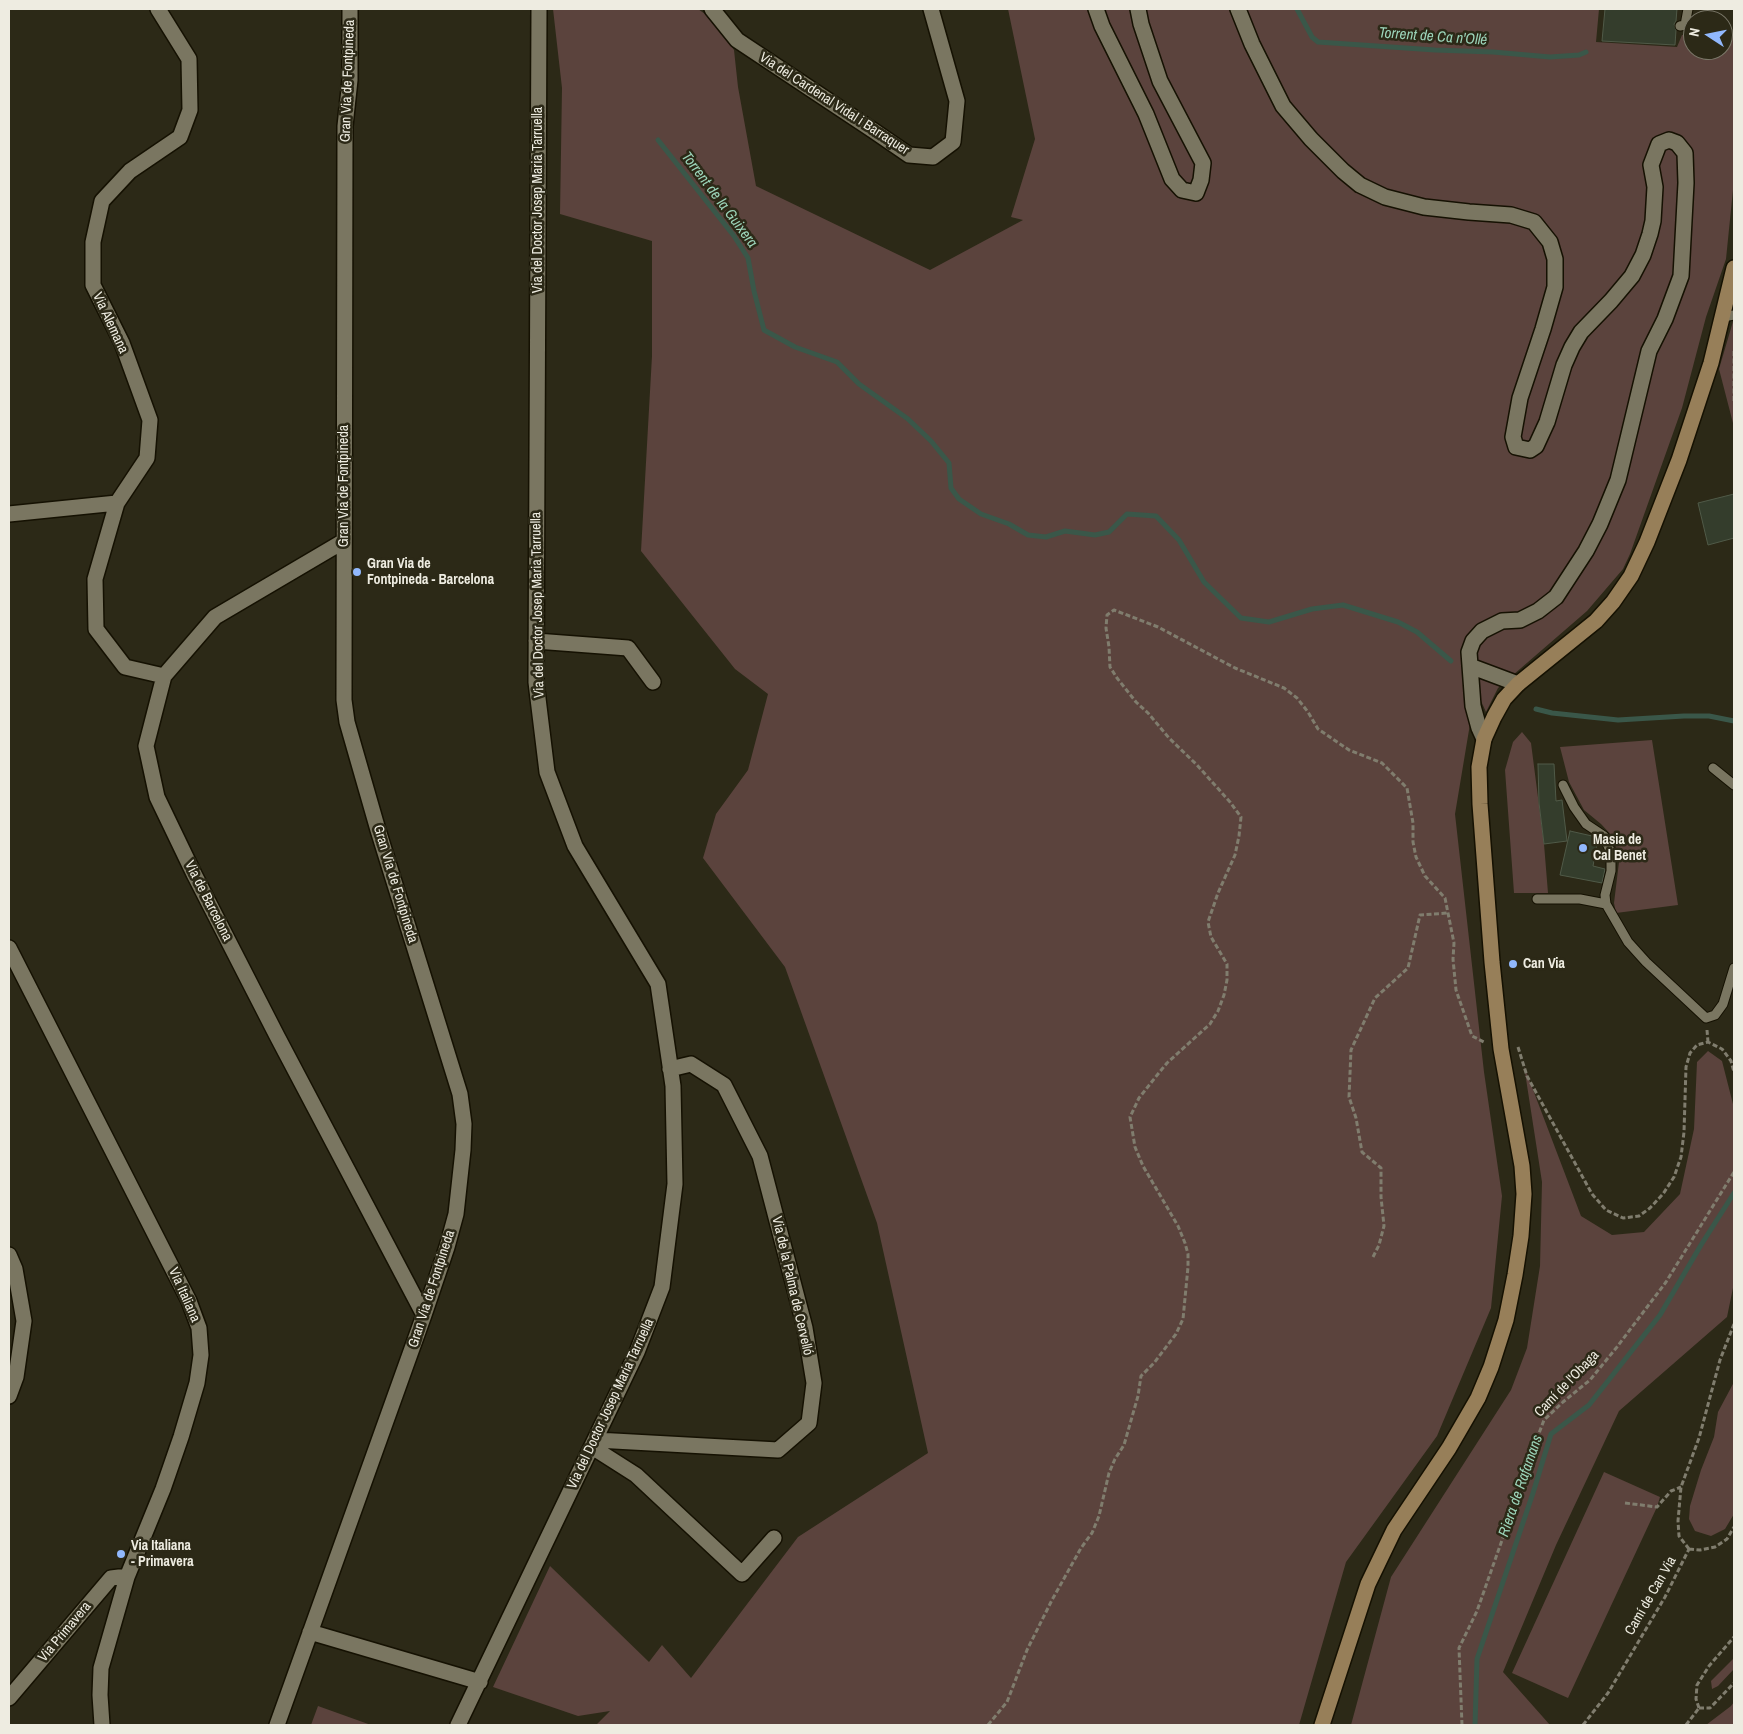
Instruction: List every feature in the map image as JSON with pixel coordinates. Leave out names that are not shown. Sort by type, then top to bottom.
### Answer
[{"type":"main road","points":[[1322,1725],[1368,1584],[1394,1530],[1449,1448],[1478,1398],[1491,1367],[1506,1320],[1521,1236],[1524,1194],[1522,1166],[1501,1049],[1492,962],[1480,804],[1479,767],[1484,739],[1504,699],[1518,684],[1596,621],[1613,602],[1631,576],[1651,534],[1676,468],[1711,363],[1729,316],[1734,268]]},
{"type":"street","name":"Via Alemana","points":[[158,9],[189,59],[190,110],[180,137],[130,171],[102,201],[93,242],[93,285],[122,343],[150,420],[147,458],[117,502],[95,579],[96,629],[125,667],[164,676]]},
{"type":"street","name":"Gran Via de Fontpineda","points":[[277,1725],[447,1248],[456,1214],[463,1150],[464,1124],[460,1094],[378,830],[347,722],[343,669],[345,126],[350,80],[350,9]]},
{"type":"street","name":"Via del Doctor Josep Maria Tarruella","points":[[458,1725],[638,1352],[662,1287],[675,1184],[673,1086],[658,984],[575,846],[547,772],[536,682],[539,9]]},
{"type":"street","name":"Via del Cardenal Vidal i Barraquer","points":[[712,9],[737,40],[909,155],[933,157],[953,142],[957,101],[931,9]]},
{"type":"street","points":[[1096,9],[1102,26],[1146,114],[1172,179],[1182,190],[1196,193],[1201,180],[1203,163],[1160,80],[1138,9]]},
{"type":"street","points":[[1238,9],[1252,44],[1283,106],[1343,172],[1360,184],[1385,197],[1424,206],[1511,215],[1534,222],[1550,242],[1555,260],[1555,287],[1520,398],[1513,437],[1516,447],[1530,450],[1536,446],[1547,422],[1564,365],[1572,347],[1581,332],[1632,276],[1643,255],[1653,221],[1655,187],[1652,165],[1659,144],[1670,140],[1677,143],[1685,153],[1686,183],[1682,226],[1683,255],[1681,276],[1665,319],[1650,351],[1618,480],[1586,551],[1556,597],[1538,611],[1520,620],[1502,621],[1482,631],[1473,641],[1469,652],[1473,706],[1484,739]]},
{"type":"street","points":[[9,514],[117,502]]},
{"type":"street","name":"Via de Barcelona","points":[[344,541],[215,617],[164,676],[146,746],[157,797],[194,874],[424,1315]]},
{"type":"street","points":[[536,641],[628,648],[653,682]]},
{"type":"street","points":[[1470,666],[1518,684]]},
{"type":"street","name":"Via Italiana","points":[[9,948],[189,1301],[199,1328],[201,1355],[197,1382],[164,1489],[127,1577],[101,1668],[102,1725]]},
{"type":"street","name":"Via de la Palma de Cervelló","points":[[594,1443],[778,1450],[809,1423],[814,1383],[805,1328],[760,1156],[724,1085],[691,1064],[670,1069]]},
{"type":"street","points":[[9,1255],[15,1269],[24,1322],[16,1377],[9,1396]]},
{"type":"street","points":[[594,1443],[636,1475],[742,1574],[774,1538]]},
{"type":"street","name":"Via Primavera","points":[[9,1698],[111,1578],[127,1577]]},
{"type":"street","points":[[310,1632],[480,1682]]},
{"type":"lane","points":[[1680,26],[1685,25],[1688,9]]},
{"type":"lane","points":[[1714,768],[1733,782],[1734,785]]},
{"type":"lane","points":[[1563,785],[1574,807],[1586,824],[1604,836],[1611,853],[1611,871],[1605,895],[1606,904],[1628,942],[1646,962],[1706,1018],[1714,1015],[1723,1004],[1734,968]]},
{"type":"lane","points":[[1537,898],[1580,899],[1606,904]]},
{"type":"path","points":[[1734,351],[1734,401]]},
{"type":"path","points":[[988,1725],[1007,1702],[1045,1614],[1092,1533],[1099,1516],[1109,1473],[1124,1445],[1138,1396],[1141,1376],[1154,1363],[1176,1334],[1183,1319],[1188,1254],[1178,1226],[1140,1160],[1132,1133],[1130,1117],[1139,1098],[1163,1068],[1210,1024],[1218,1011],[1227,980],[1226,964],[1211,937],[1208,922],[1215,899],[1235,855],[1241,817],[1197,764],[1169,738],[1117,678],[1110,667],[1110,647],[1106,628],[1107,615],[1114,610],[1158,627],[1235,668],[1284,688],[1297,698],[1318,729],[1349,750],[1382,763],[1407,788],[1414,822],[1413,842],[1416,857],[1425,876],[1445,898],[1454,943],[1453,959],[1456,990],[1472,1036],[1501,1049]]},
{"type":"path","points":[[1373,1257],[1379,1245],[1384,1226],[1381,1168],[1362,1152],[1356,1118],[1349,1097],[1350,1050],[1375,998],[1408,968],[1420,915],[1448,913]]},
{"type":"path","points":[[1518,1046],[1527,1076],[1592,1194],[1606,1210],[1623,1218],[1639,1216],[1650,1208],[1663,1194],[1674,1177],[1682,1157],[1686,1067],[1690,1053],[1697,1044],[1708,1042],[1722,1049],[1731,1061],[1734,1072]]},
{"type":"path","name":"Camí de l'Obaga","points":[[1462,1725],[1459,1648],[1477,1610],[1544,1420],[1562,1402],[1590,1380],[1617,1347],[1666,1282],[1734,1172]]},
{"type":"path","name":"Camí de Can Via","points":[[1583,1725],[1608,1693],[1665,1597],[1689,1549],[1679,1536],[1678,1521],[1681,1487],[1699,1438],[1720,1360],[1734,1324]]},
{"type":"path","points":[[1625,1502],[1657,1507],[1671,1491],[1681,1487]]},
{"type":"path","points":[[1689,1549],[1700,1550],[1715,1547],[1726,1539],[1734,1527]]},
{"type":"path","points":[[1699,1708],[1696,1699],[1697,1685],[1709,1666],[1734,1637]]},
{"type":"path","points":[[1699,1708],[1710,1708],[1734,1683]]},
{"type":"path","points":[[1686,1725],[1699,1708]]},
{"type":"shaded area","points":[[553,9],[698,9],[712,19],[734,50],[738,87],[756,186],[930,270],[1023,220],[1011,217],[1035,139],[1008,9],[1599,9],[1596,42],[1677,47],[1683,35],[1683,60],[1733,60],[1734,34],[1734,180],[1726,259],[1706,317],[1682,408],[1630,554],[1623,569],[1587,611],[1498,688],[1486,712],[1481,701],[1473,706],[1455,814],[1484,1072],[1502,1196],[1491,1308],[1437,1436],[1346,1562],[1299,1725],[596,1725],[610,1711],[578,1716],[493,1687],[550,1566],[649,1662],[662,1645],[691,1678],[798,1537],[928,1453],[877,1223],[785,967],[703,858],[716,814],[748,770],[768,694],[735,669],[641,551],[652,356],[652,241],[560,214],[562,88]]},
{"type":"shaded area","points":[[1734,318],[1734,427],[1719,369]]},
{"type":"shaded area","points":[[1522,732],[1531,743],[1544,844],[1548,893],[1514,893],[1505,770],[1513,742]]},
{"type":"shaded area","points":[[1652,740],[1678,905],[1616,913],[1614,903],[1619,862],[1614,838],[1584,810],[1569,782],[1560,747]]},
{"type":"shaded area","points":[[1708,1051],[1722,1061],[1734,1108],[1734,1283],[1727,1317],[1619,1411],[1556,1545],[1503,1672],[1550,1725],[1351,1725],[1391,1577],[1511,1390],[1527,1348],[1540,1266],[1542,1182],[1524,1066],[1581,1216],[1612,1235],[1644,1232],[1680,1194],[1694,1129],[1697,1062]]},
{"type":"shaded area","points":[[1734,1382],[1734,1514],[1725,1529],[1711,1536],[1695,1531],[1689,1519],[1690,1506],[1714,1437],[1718,1412]]},
{"type":"shaded area","points":[[1604,1472],[1660,1497],[1568,1698],[1512,1673]]},
{"type":"shaded area","points":[[1734,1658],[1734,1669],[1718,1686],[1712,1689],[1711,1681]]},
{"type":"shaded area","points":[[1734,1702],[1734,1725],[1706,1725],[1731,1706]]},
{"type":"shaded area","points":[[318,1706],[371,1725],[311,1725]]},
{"type":"building","points":[[1605,9],[1677,9],[1674,24],[1676,30],[1675,45],[1602,41]]},
{"type":"building","points":[[1734,494],[1734,538],[1708,545],[1698,503]]},
{"type":"building","points":[[1538,764],[1554,764],[1556,801],[1562,800],[1567,841],[1544,844],[1539,803]]},
{"type":"building","name":"Masia de Cal Benet","points":[[1570,831],[1598,839],[1593,866],[1605,869],[1602,883],[1560,875]]},
{"type":"waterway","name":"Torrent de Ca n'Ollé","points":[[1297,9],[1312,37],[1318,42],[1550,57],[1579,55],[1586,52]]},
{"type":"waterway","name":"Torrent de la Guixera","points":[[658,140],[734,236],[748,258],[764,330],[795,347],[837,362],[859,384],[908,419],[931,441],[949,463],[951,488],[959,499],[981,514],[1009,524],[1028,535],[1046,537],[1065,531],[1095,535],[1109,532],[1127,514],[1156,516],[1179,540],[1204,582],[1241,618],[1269,622],[1312,609],[1343,605],[1398,622],[1417,632],[1451,661]]},
{"type":"waterway","name":"Torrent de la Guixera","points":[[1536,709],[1552,713],[1618,720],[1709,716],[1734,721]]},
{"type":"waterway","name":"Riera de Rafamans","points":[[1475,1725],[1477,1659],[1551,1434],[1589,1405],[1660,1315],[1734,1193]]},
{"type":"place","name":"Gran Via de Fontpineda - Barcelona","points":[[357,572]]},
{"type":"place","name":"Masia de Cal Benet","points":[[1583,848]]},
{"type":"place","name":"Can Via","points":[[1513,964]]},
{"type":"place","name":"Via Italiana - Primavera","points":[[121,1554]]}]
